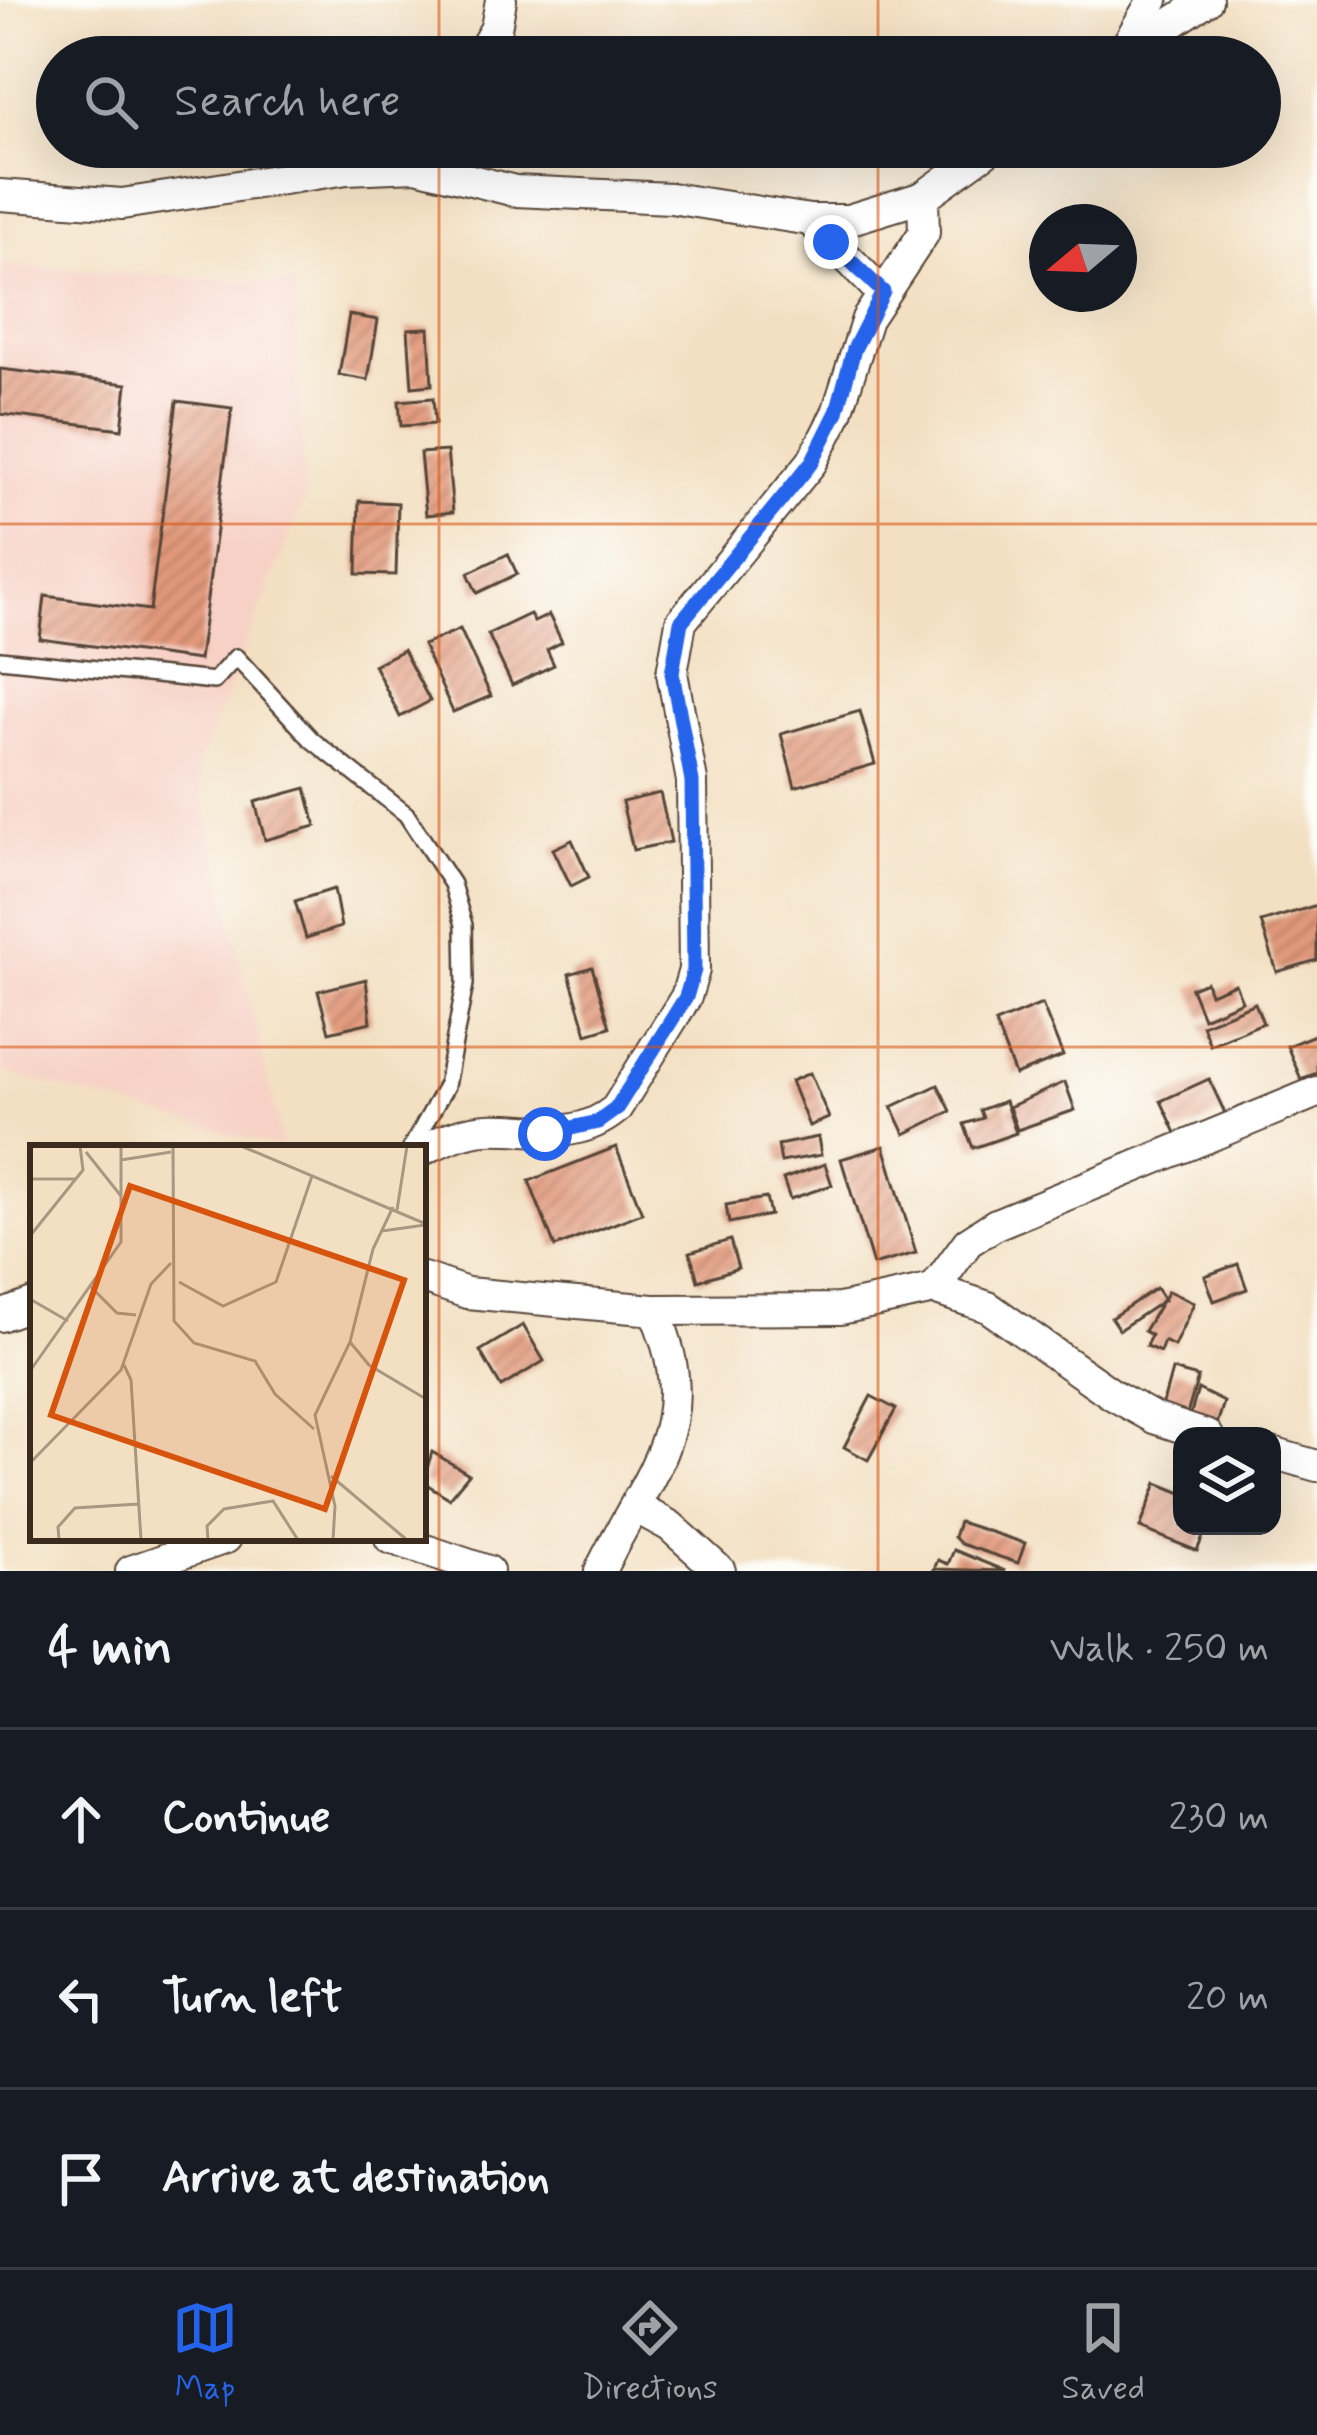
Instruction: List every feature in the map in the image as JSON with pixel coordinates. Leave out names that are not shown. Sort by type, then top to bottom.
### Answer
[{"type":"street","points":[[490,36],[503,0]]},
{"type":"street","points":[[1132,36],[1153,0]]},
{"type":"street","points":[[1152,36],[1208,0]]},
{"type":"street","points":[[0,195],[122,203],[352,168]]},
{"type":"street","points":[[460,168],[515,191],[671,197],[810,220],[848,220],[923,197],[963,168]]},
{"type":"street","points":[[426,1149],[473,1131],[545,1134],[604,1118],[686,997],[694,970],[692,781],[672,673],[681,622],[812,462],[837,412],[854,349],[883,292],[924,233],[923,197]]},
{"type":"street","points":[[810,220],[883,292]]},
{"type":"street","points":[[934,1289],[968,1242],[996,1224],[1317,1093]]},
{"type":"street","points":[[426,1279],[467,1293],[654,1310],[840,1309],[934,1289],[988,1307],[1113,1395],[1181,1427]]},
{"type":"street","points":[[0,1316],[30,1305]]},
{"type":"street","points":[[600,1571],[635,1507],[674,1415],[675,1363],[654,1310]]},
{"type":"street","points":[[1281,1456],[1317,1466]]},
{"type":"street","points":[[635,1507],[670,1526],[720,1571]]},
{"type":"street","points":[[130,1571],[217,1541]]},
{"type":"street","points":[[399,1541],[488,1571]]},
{"type":"lane","points":[[0,659],[214,681],[236,657],[312,740],[416,825],[443,865],[459,904],[465,984],[446,1085],[413,1145]]},
{"type":"shaded area","points":[[0,265],[296,284],[304,500],[197,767],[282,1145],[0,1071]]},
{"type":"building","points":[[349,315],[378,320],[368,380],[339,375]]},
{"type":"building","points":[[429,328],[432,385],[412,387],[408,329]]},
{"type":"building","points":[[0,369],[127,384],[122,429],[0,414]]},
{"type":"building","points":[[433,398],[435,424],[401,426],[399,401]]},
{"type":"building","points":[[177,401],[232,408],[199,660],[40,639],[45,596],[150,610]]},
{"type":"building","points":[[447,451],[453,512],[426,515],[420,453]]},
{"type":"building","points":[[359,501],[398,503],[396,575],[357,574]]},
{"type":"building","points":[[508,554],[517,574],[477,593],[468,573]]},
{"type":"building","points":[[530,614],[534,622],[549,615],[562,642],[547,650],[554,665],[512,685],[488,634]]},
{"type":"building","points":[[460,629],[491,696],[453,712],[423,645]]},
{"type":"building","points":[[403,650],[430,701],[400,717],[374,665]]},
{"type":"building","points":[[860,711],[875,764],[795,787],[781,734]]},
{"type":"building","points":[[306,788],[316,826],[265,840],[255,802]]},
{"type":"building","points":[[660,793],[671,842],[633,850],[622,802]]},
{"type":"building","points":[[572,840],[589,877],[571,886],[553,849]]},
{"type":"building","points":[[334,889],[341,927],[306,938],[295,901]]},
{"type":"building","points":[[1317,905],[1317,960],[1277,972],[1261,922]]},
{"type":"building","points":[[592,967],[610,1027],[587,1034],[569,974]]},
{"type":"building","points":[[366,979],[371,1022],[329,1032],[318,991]]},
{"type":"building","points":[[1206,982],[1210,994],[1235,984],[1242,1001],[1203,1018],[1191,988]]},
{"type":"building","points":[[1255,1003],[1263,1023],[1210,1045],[1202,1025]]},
{"type":"building","points":[[1042,1004],[1063,1056],[1015,1075],[995,1023]]},
{"type":"building","points":[[1317,1034],[1317,1073],[1301,1079],[1287,1046]]},
{"type":"building","points":[[810,1073],[829,1118],[809,1126],[791,1081]]},
{"type":"building","points":[[1209,1079],[1225,1113],[1177,1135],[1161,1101]]},
{"type":"building","points":[[1065,1082],[1075,1110],[1017,1130],[1009,1107]]},
{"type":"building","points":[[938,1085],[951,1111],[905,1134],[892,1107]]},
{"type":"building","points":[[1005,1101],[1016,1133],[973,1148],[964,1124],[983,1118],[980,1110]]},
{"type":"building","points":[[818,1137],[821,1155],[781,1162],[778,1145]]},
{"type":"building","points":[[884,1146],[916,1253],[873,1265],[841,1159]]},
{"type":"building","points":[[616,1147],[642,1213],[555,1247],[529,1181]]},
{"type":"building","points":[[825,1164],[832,1185],[790,1199],[783,1179]]},
{"type":"building","points":[[766,1198],[770,1215],[729,1223],[726,1205]]},
{"type":"building","points":[[730,1240],[738,1268],[698,1281],[690,1252]]},
{"type":"building","points":[[1238,1264],[1247,1289],[1214,1301],[1205,1276]]},
{"type":"building","points":[[1156,1288],[1164,1300],[1119,1330],[1111,1318]]},
{"type":"building","points":[[1168,1291],[1194,1303],[1174,1346],[1164,1341],[1160,1352],[1146,1346],[1151,1335],[1144,1331]]},
{"type":"building","points":[[523,1325],[544,1361],[501,1387],[480,1351]]},
{"type":"building","points":[[1172,1370],[1198,1377],[1185,1421],[1160,1414]]},
{"type":"building","points":[[1198,1389],[1224,1402],[1216,1427],[1188,1423]]},
{"type":"building","points":[[871,1396],[896,1409],[868,1460],[844,1447]]},
{"type":"building","points":[[432,1452],[469,1474],[449,1498],[426,1484]]},
{"type":"building","points":[[1157,1483],[1173,1489],[1173,1535],[1203,1535],[1197,1551],[1140,1528]]},
{"type":"building","points":[[959,1522],[1025,1543],[1018,1563],[961,1544],[954,1537]]},
{"type":"building","points":[[954,1550],[1005,1571],[934,1569],[938,1560],[948,1564]]},
{"type":"route","points":[[545,1134],[598,1122],[616,1109],[692,983],[692,781],[687,739],[674,698],[675,645],[688,610],[740,556],[812,462],[837,412],[854,349],[883,292],[831,242]]}]
